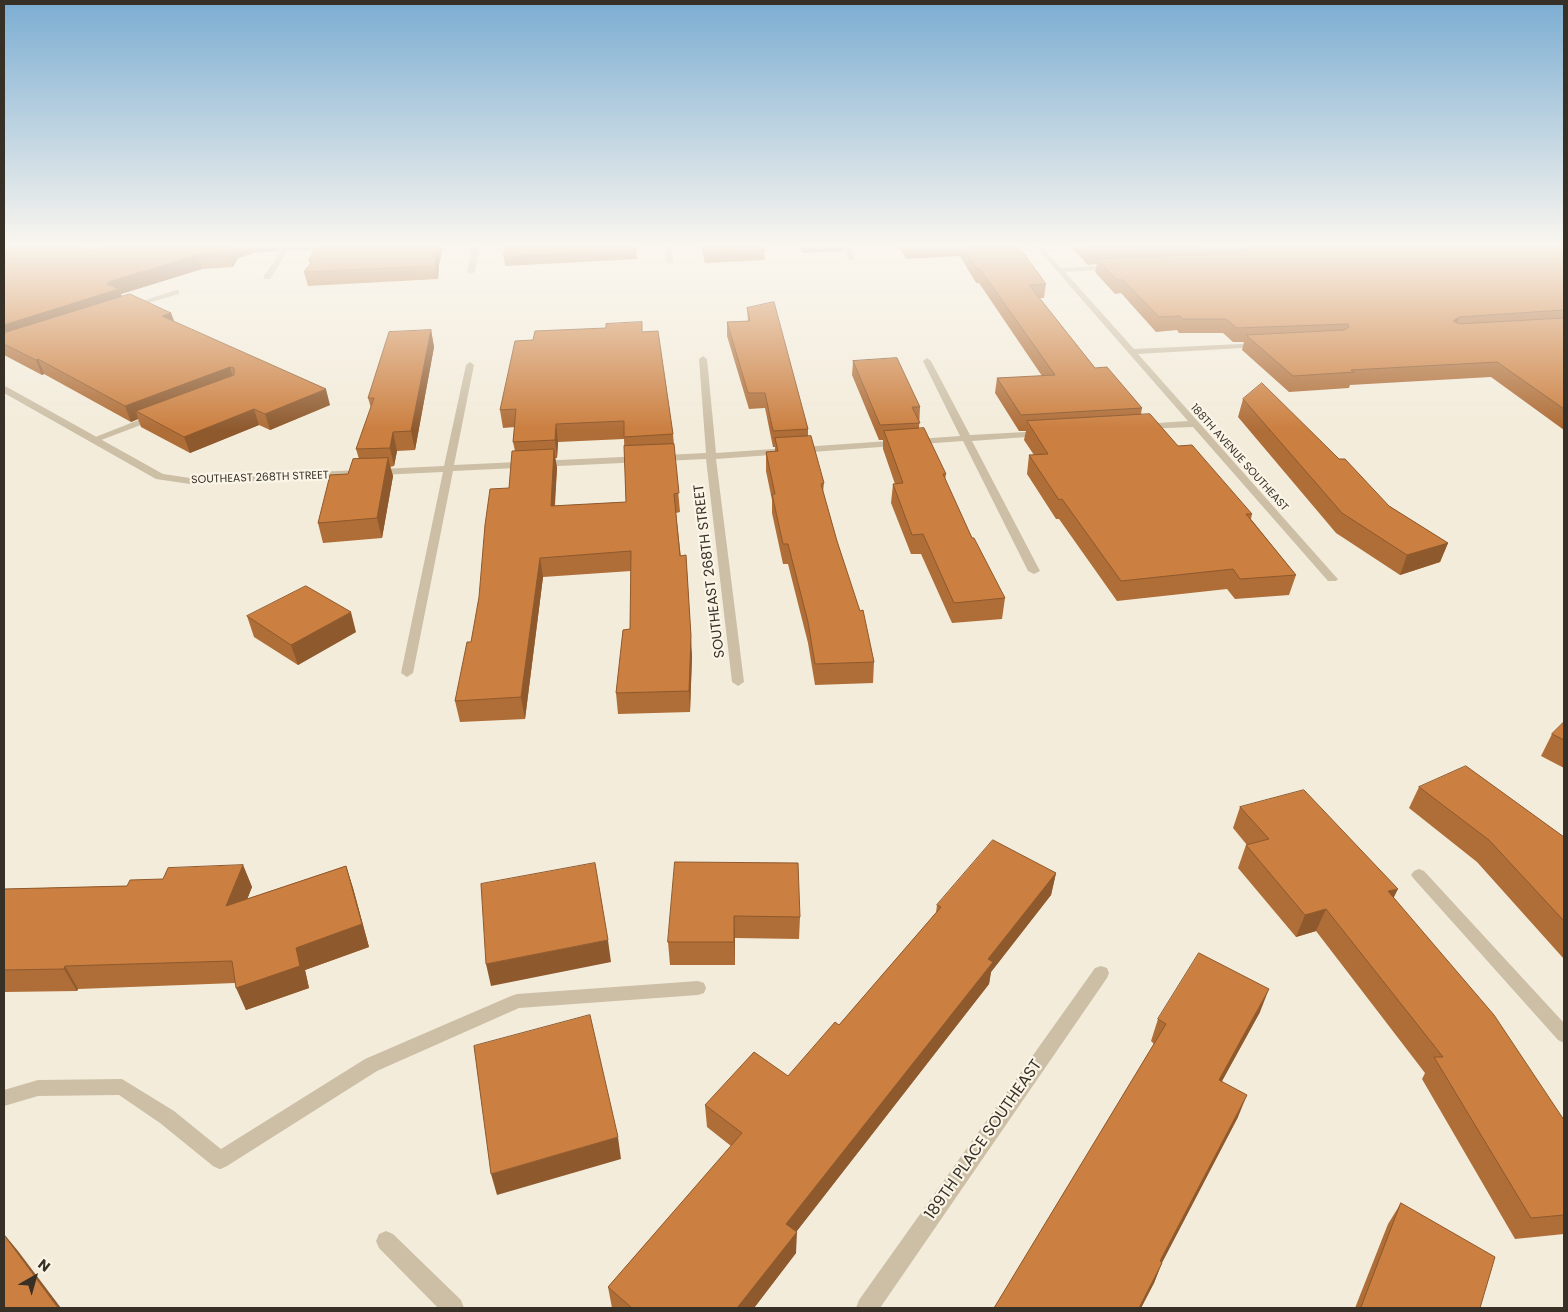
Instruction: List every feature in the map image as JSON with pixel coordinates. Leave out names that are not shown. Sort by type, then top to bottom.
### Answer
[{"type":"street","name":"188TH AVENUE SOUTHEAST","points":[[1093,308],[1193,424],[1332,579]]},
{"type":"street","points":[[1132,352],[1270,345]]},
{"type":"street","name":"SOUTHEAST 268TH STREET","points":[[704,360],[711,456],[738,682]]},
{"type":"street","points":[[928,360],[1034,571]]},
{"type":"street","points":[[407,673],[470,365]]},
{"type":"street","name":"SOUTHEAST 268TH STREET","points":[[4,390],[160,477],[190,481],[711,456],[1055,432]]},
{"type":"street","points":[[93,440],[164,413]]},
{"type":"street","points":[[1134,427],[1193,424]]},
{"type":"street","points":[[1419,875],[1564,1035]]},
{"type":"street","name":"189TH PLACE SOUTHEAST","points":[[867,1308],[1101,973]]},
{"type":"street","points":[[4,1098],[38,1088],[122,1088],[168,1117],[220,1160],[371,1065],[517,1001],[698,988]]},
{"type":"street","points":[[386,1241],[453,1308]]},
{"type":"building","points":[[4,308],[58,308],[4,325]]},
{"type":"building","points":[[84,308],[161,308],[171,313],[162,316],[326,389],[265,414],[254,409],[184,437],[136,411],[234,375],[234,368],[230,367],[125,406],[38,359],[36,360],[4,344],[4,333]]},
{"type":"building","points":[[747,308],[776,308],[808,429],[773,431],[765,393],[748,393],[727,322],[750,321]]},
{"type":"building","points":[[1008,308],[1047,308],[1095,368],[1107,367],[1142,408],[1021,415],[997,378],[1055,375]]},
{"type":"building","points":[[1150,308],[1564,308],[1564,310],[1459,317],[1453,321],[1459,324],[1564,318],[1564,409],[1497,362],[1351,370],[1354,372],[1293,376],[1246,335],[1344,330],[1349,327],[1348,324],[1237,328],[1226,319],[1183,319],[1180,316],[1159,317]]},
{"type":"building","points":[[642,322],[642,332],[658,331],[673,434],[624,437],[624,421],[556,424],[555,440],[513,442],[516,409],[500,410],[515,341],[533,340],[535,331],[606,328],[606,324]]},
{"type":"building","points":[[431,330],[411,431],[393,432],[390,448],[356,449],[374,398],[368,398],[389,332]]},
{"type":"building","points":[[897,358],[920,407],[912,407],[920,423],[880,425],[853,361]]},
{"type":"building","points":[[1262,383],[1339,459],[1345,459],[1389,506],[1448,543],[1407,555],[1342,513],[1243,399]]},
{"type":"building","points":[[1150,414],[1178,446],[1192,445],[1252,514],[1246,514],[1296,575],[1240,579],[1233,569],[1121,581],[1062,499],[1059,500],[1029,455],[1048,454],[1027,421]]},
{"type":"building","points":[[924,428],[946,474],[943,474],[972,538],[974,538],[1005,598],[954,603],[923,534],[912,535],[893,484],[903,483],[884,431]]},
{"type":"building","points":[[811,436],[824,483],[821,484],[837,541],[860,611],[863,610],[874,662],[815,664],[808,622],[788,544],[783,544],[772,494],[775,494],[766,452],[778,451],[775,438]]},
{"type":"building","points":[[674,444],[679,493],[674,494],[680,556],[686,555],[691,636],[689,691],[616,693],[623,630],[630,629],[631,551],[540,558],[521,697],[455,701],[467,642],[471,642],[479,597],[490,489],[509,488],[512,451],[554,449],[551,506],[626,502],[624,446]]},
{"type":"building","points":[[388,458],[377,518],[318,523],[330,475],[348,474],[353,459]]},
{"type":"building","points":[[306,586],[351,612],[291,645],[247,616]]},
{"type":"building","points":[[1564,722],[1564,740],[1552,734]]},
{"type":"building","points":[[1466,766],[1564,837],[1564,921],[1489,840],[1419,787]]},
{"type":"building","points":[[1304,790],[1398,889],[1388,891],[1494,1015],[1564,1120],[1564,1215],[1531,1218],[1434,1057],[1443,1057],[1326,909],[1305,915],[1246,845],[1269,839],[1240,807]]},
{"type":"building","points":[[993,840],[1056,873],[988,959],[993,962],[786,1224],[797,1232],[737,1308],[632,1308],[608,1287],[742,1133],[705,1105],[754,1052],[788,1076],[835,1022],[839,1025],[941,907],[937,905]]},
{"type":"building","points":[[675,862],[798,863],[800,917],[734,916],[734,942],[668,942]]},
{"type":"building","points":[[595,863],[608,940],[486,964],[481,884]]},
{"type":"building","points":[[243,865],[226,906],[346,866],[362,924],[296,948],[300,966],[236,988],[232,961],[65,966],[64,969],[4,970],[4,889],[127,886],[130,880],[163,879],[168,868]]},
{"type":"building","points":[[1199,953],[1269,989],[1219,1080],[1247,1095],[1160,1261],[1162,1263],[1139,1308],[994,1308],[1166,1024],[1158,1019]]},
{"type":"building","points":[[590,1015],[618,1137],[491,1174],[474,1046]]},
{"type":"building","points":[[1401,1203],[1495,1257],[1480,1308],[1361,1308]]},
{"type":"building","points":[[4,1235],[58,1308],[4,1308]]}]
